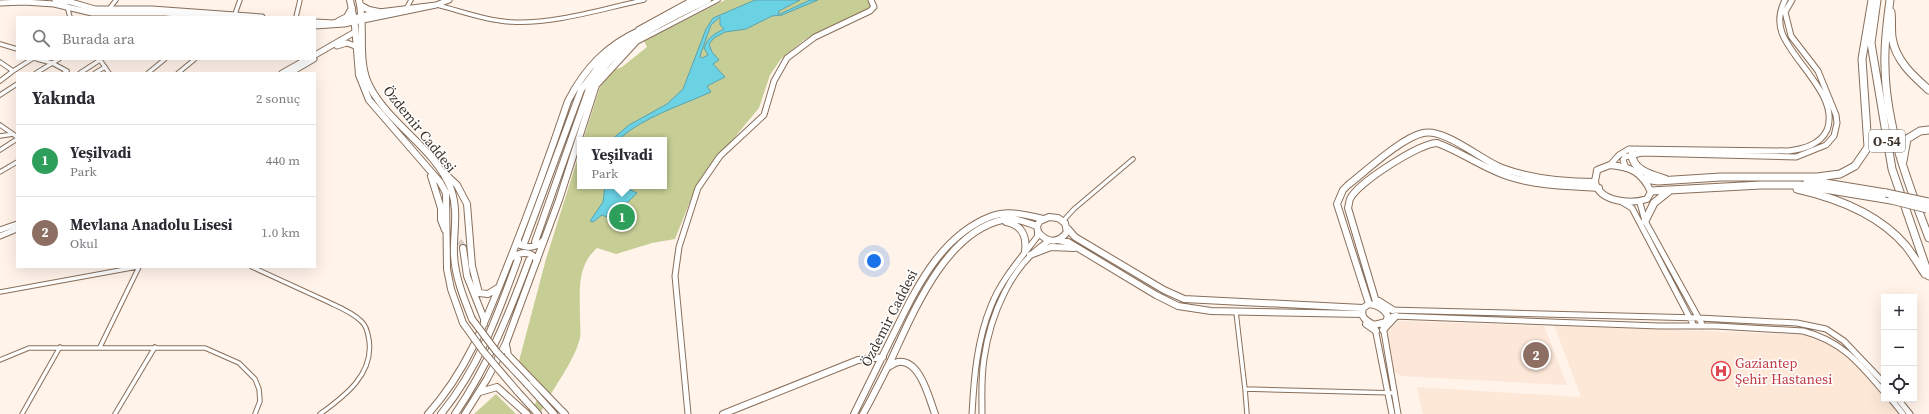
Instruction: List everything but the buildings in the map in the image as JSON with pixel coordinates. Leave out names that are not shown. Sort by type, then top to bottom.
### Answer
[{"type":"highway","points":[[1794,178],[1837,174],[1849,170],[1865,155],[1868,147],[1862,60],[1872,0]]},
{"type":"highway","name":"O-54","points":[[1877,0],[1871,43],[1892,169],[1929,276]]},
{"type":"highway","points":[[1890,0],[1893,45],[1898,56],[1909,71],[1929,90]]},
{"type":"highway","name":"O-54","points":[[1890,0],[1885,41],[1885,76],[1893,132],[1902,168],[1929,238]]},
{"type":"highway","points":[[1902,168],[1908,138],[1920,131],[1929,130]]},
{"type":"highway","points":[[1632,154],[1632,160],[1637,166],[1650,174],[1669,180]]},
{"type":"highway","points":[[1644,179],[1658,181],[1760,176],[1794,178],[1886,193],[1928,206]]},
{"type":"highway","points":[[1651,191],[1761,185],[1800,186],[1928,206]]},
{"type":"highway","points":[[1761,185],[1815,193],[1844,203],[1861,212],[1893,233],[1906,246],[1929,280]]},
{"type":"highway","points":[[1645,221],[1647,213],[1661,195],[1671,190]]},
{"type":"main road","name":"Özdemir Caddesi","points":[[350,0],[355,20],[357,71],[361,86],[369,100],[427,167],[446,193],[447,269],[451,289],[463,323],[483,351],[538,414]]},
{"type":"main road","points":[[525,241],[581,90],[594,69],[612,50],[699,0]]},
{"type":"main road","points":[[428,414],[439,403],[461,372],[484,327],[534,201],[568,101],[575,86],[594,61],[603,52],[625,36],[642,32],[708,0]]},
{"type":"main road","name":"Özdemir Caddesi","points":[[360,3],[364,74],[369,85],[394,121],[437,167],[449,186],[455,200],[456,211],[454,254],[460,287],[472,319],[496,351],[554,414]]},
{"type":"main road","points":[[360,3],[369,10],[379,12]]},
{"type":"main road","points":[[339,21],[347,17],[352,8]]},
{"type":"main road","points":[[579,137],[596,85],[606,70],[636,43],[642,32]]},
{"type":"main road","points":[[535,242],[589,89],[601,69],[615,54],[642,32]]},
{"type":"main road","points":[[1376,302],[1394,313],[1383,327],[1375,328],[1362,308],[1337,204],[1343,190],[1348,185],[1412,137],[1424,133],[1443,136],[1502,168],[1554,180],[1596,182]]},
{"type":"main road","points":[[1383,327],[1386,313],[1376,302],[1348,208],[1350,198],[1391,163],[1429,143],[1437,143],[1489,169],[1510,177],[1542,184],[1599,188]]},
{"type":"main road","points":[[465,414],[480,392],[506,343],[559,200],[577,144]]},
{"type":"main road","points":[[1610,165],[1626,168],[1644,179],[1651,191],[1650,196],[1646,201],[1640,203],[1622,202],[1609,196],[1599,188],[1595,176],[1598,170],[1610,165]]},
{"type":"main road","points":[[427,167],[434,181],[441,208],[442,225],[445,230]]},
{"type":"main road","points":[[437,167],[457,185],[467,204],[472,266],[479,293],[484,295],[491,293],[499,287]]},
{"type":"main road","name":"Özdemir Caddesi","points":[[854,414],[919,282],[947,246],[974,226],[993,216],[1019,213],[1043,219]]},
{"type":"main road","points":[[1362,308],[1184,299],[1164,290],[1075,237],[1063,221],[1055,217],[1043,219],[1037,230],[1041,237],[1049,241],[1058,240],[1068,242],[1156,295],[1178,306],[1211,311],[1236,312],[1362,308],[1376,302]]},
{"type":"main road","name":"Özdemir Caddesi","points":[[863,414],[887,368],[920,297],[943,263],[973,234],[998,221],[1017,219],[1029,222],[1037,230]]},
{"type":"main road","points":[[998,221],[1012,222],[1020,227],[1026,237],[1027,253],[1046,247],[1064,246],[1079,248]]},
{"type":"main road","points":[[1058,240],[1065,236],[1068,229]]},
{"type":"main road","points":[[518,241],[520,246],[532,248],[540,245],[544,240]]},
{"type":"main road","points":[[463,248],[468,282],[484,319],[484,327]]},
{"type":"main road","points":[[511,258],[527,252],[533,254],[537,260]]},
{"type":"main road","points":[[441,414],[467,379],[483,350],[518,259]]},
{"type":"main road","points":[[455,414],[472,391],[494,350],[529,260]]},
{"type":"main road","points":[[506,343],[508,355],[564,413]]},
{"type":"main road","points":[[723,414],[858,360],[883,357]]},
{"type":"main road","points":[[887,368],[898,362],[910,363],[918,371],[935,414]]},
{"type":"main road","points":[[480,392],[497,387],[527,414]]},
{"type":"street","points":[[0,2],[6,0]]},
{"type":"street","points":[[55,0],[78,2],[96,9],[152,8],[253,16]]},
{"type":"street","points":[[109,9],[116,0]]},
{"type":"street","points":[[235,14],[240,0]]},
{"type":"street","points":[[296,16],[300,0]]},
{"type":"street","points":[[406,9],[411,0]]},
{"type":"street","points":[[362,18],[414,11],[449,0]]},
{"type":"street","points":[[316,26],[331,27],[379,12],[436,4],[509,22],[523,22],[564,16],[644,0]]},
{"type":"street","points":[[625,36],[691,0]]},
{"type":"street","points":[[636,43],[718,0]]},
{"type":"street","points":[[688,414],[676,276],[679,247],[698,188],[720,156],[764,115],[774,81],[787,58],[800,47],[816,37],[870,11],[874,7],[871,0]]},
{"type":"street","points":[[1610,165],[1618,155],[1629,149],[1788,151],[1804,148],[1820,140],[1830,125],[1828,110],[1816,84],[1782,33],[1780,10],[1785,0]]},
{"type":"street","points":[[1626,168],[1623,160],[1624,157],[1632,154],[1796,157],[1814,151],[1830,141],[1836,129],[1836,116],[1818,71],[1791,36],[1785,12],[1792,0]]},
{"type":"street","points":[[0,2],[54,4],[92,13],[165,13],[204,16]]},
{"type":"street","points":[[67,6],[70,16]]},
{"type":"street","points":[[316,22],[326,23],[355,20]]},
{"type":"street","points":[[316,54],[355,32]]},
{"type":"street","points":[[316,58],[341,44],[347,43],[355,46]]},
{"type":"street","points":[[0,44],[16,49]]},
{"type":"street","points":[[0,81],[30,60]]},
{"type":"street","points":[[41,60],[52,63],[67,71],[66,72]]},
{"type":"street","points":[[38,72],[57,60]]},
{"type":"street","points":[[82,72],[100,60],[108,72]]},
{"type":"street","points":[[149,72],[164,60]]},
{"type":"street","points":[[179,72],[194,60]]},
{"type":"street","points":[[284,72],[305,60]]},
{"type":"street","points":[[292,72],[313,60]]},
{"type":"street","points":[[0,62],[13,71]]},
{"type":"street","points":[[97,72],[105,67]]},
{"type":"street","points":[[0,94],[16,85]]},
{"type":"street","points":[[0,125],[16,137]]},
{"type":"street","points":[[0,136],[13,134]]},
{"type":"street","points":[[0,150],[16,139]]},
{"type":"street","points":[[1063,221],[1074,209],[1133,159]]},
{"type":"street","points":[[0,172],[16,163]]},
{"type":"street","points":[[1622,202],[1632,208],[1694,326]]},
{"type":"street","points":[[1640,203],[1645,221],[1703,326]]},
{"type":"street","points":[[0,230],[16,224]]},
{"type":"street","points":[[0,236],[16,229]]},
{"type":"street","points":[[972,414],[975,364],[991,305],[1001,286],[1027,253],[1037,237],[1037,230]]},
{"type":"street","points":[[982,414],[985,352],[1000,304],[1027,253],[1049,241]]},
{"type":"street","points":[[0,292],[132,268]]},
{"type":"street","points":[[100,347],[138,268]]},
{"type":"street","points":[[254,268],[341,308],[360,319],[367,329],[371,343],[370,360],[362,376],[336,403],[320,414]]},
{"type":"street","points":[[1236,312],[1247,414]]},
{"type":"street","points":[[1386,313],[1699,318],[1797,323],[1826,329],[1844,341],[1881,380]]},
{"type":"street","points":[[1394,313],[1659,326],[1703,326],[1803,331],[1817,334],[1839,344],[1881,389]]},
{"type":"street","points":[[1383,327],[1392,392],[1392,414]]},
{"type":"street","points":[[1375,328],[1398,414]]},
{"type":"street","points":[[22,414],[60,347]]},
{"type":"street","points":[[115,414],[156,347]]},
{"type":"street","points":[[0,360],[29,348],[205,348],[226,354],[244,364],[256,378],[260,393],[255,414]]},
{"type":"street","points":[[1245,389],[1392,392]]},
{"type":"street","points":[[1893,402],[1903,414]]},
{"type":"street","points":[[1900,402],[1910,414]]},
{"type":"shaded area","points":[[1399,321],[1544,326],[1567,385],[1400,376],[1394,371],[1388,342],[1388,331]]},
{"type":"shaded area","name":"Gaziantep Şehir Hastanesi","points":[[1554,325],[1834,336],[1852,352],[1881,383],[1881,402],[1896,402],[1906,414],[1423,414],[1417,387],[1581,397]]},
{"type":"green space","points":[[725,0],[868,0],[871,7],[804,40],[781,59],[770,75],[759,108],[739,132],[693,194],[675,239],[652,243],[616,254],[597,248],[590,255],[582,272],[580,290],[580,338],[577,348],[540,414],[530,414],[543,388],[519,361],[546,259],[577,161],[577,189],[667,189],[667,137],[584,137],[600,87],[612,71],[622,67],[647,47],[644,41]]},
{"type":"green space","points":[[496,394],[516,414],[474,414]]},
{"type":"water","points":[[755,0],[800,0],[779,11],[778,14],[780,14],[810,0],[818,0],[782,15],[772,16],[746,29],[725,32],[714,38],[709,44],[712,52],[719,60],[713,64],[725,77],[707,86],[711,92],[650,118],[622,137],[615,137],[629,125],[667,104],[683,89],[706,29],[713,18]],"holes":[[[720,17],[720,25],[724,29],[712,36],[707,41],[704,48],[708,55],[702,58],[700,57],[711,25]]]},
{"type":"water","points":[[605,189],[629,189],[637,193],[611,219],[602,215],[593,222],[590,221],[603,202]]},
{"type":"tunnel","points":[[445,230],[461,243],[463,248]]},
{"type":"place","name":"Yeşilvadi","points":[[622,217]]},
{"type":"place","name":"Mevlana Anadolu Lisesi","points":[[1536,355]]},
{"type":"place","name":"Gaziantep Şehir Hastanesi","points":[[1721,371]]}]
